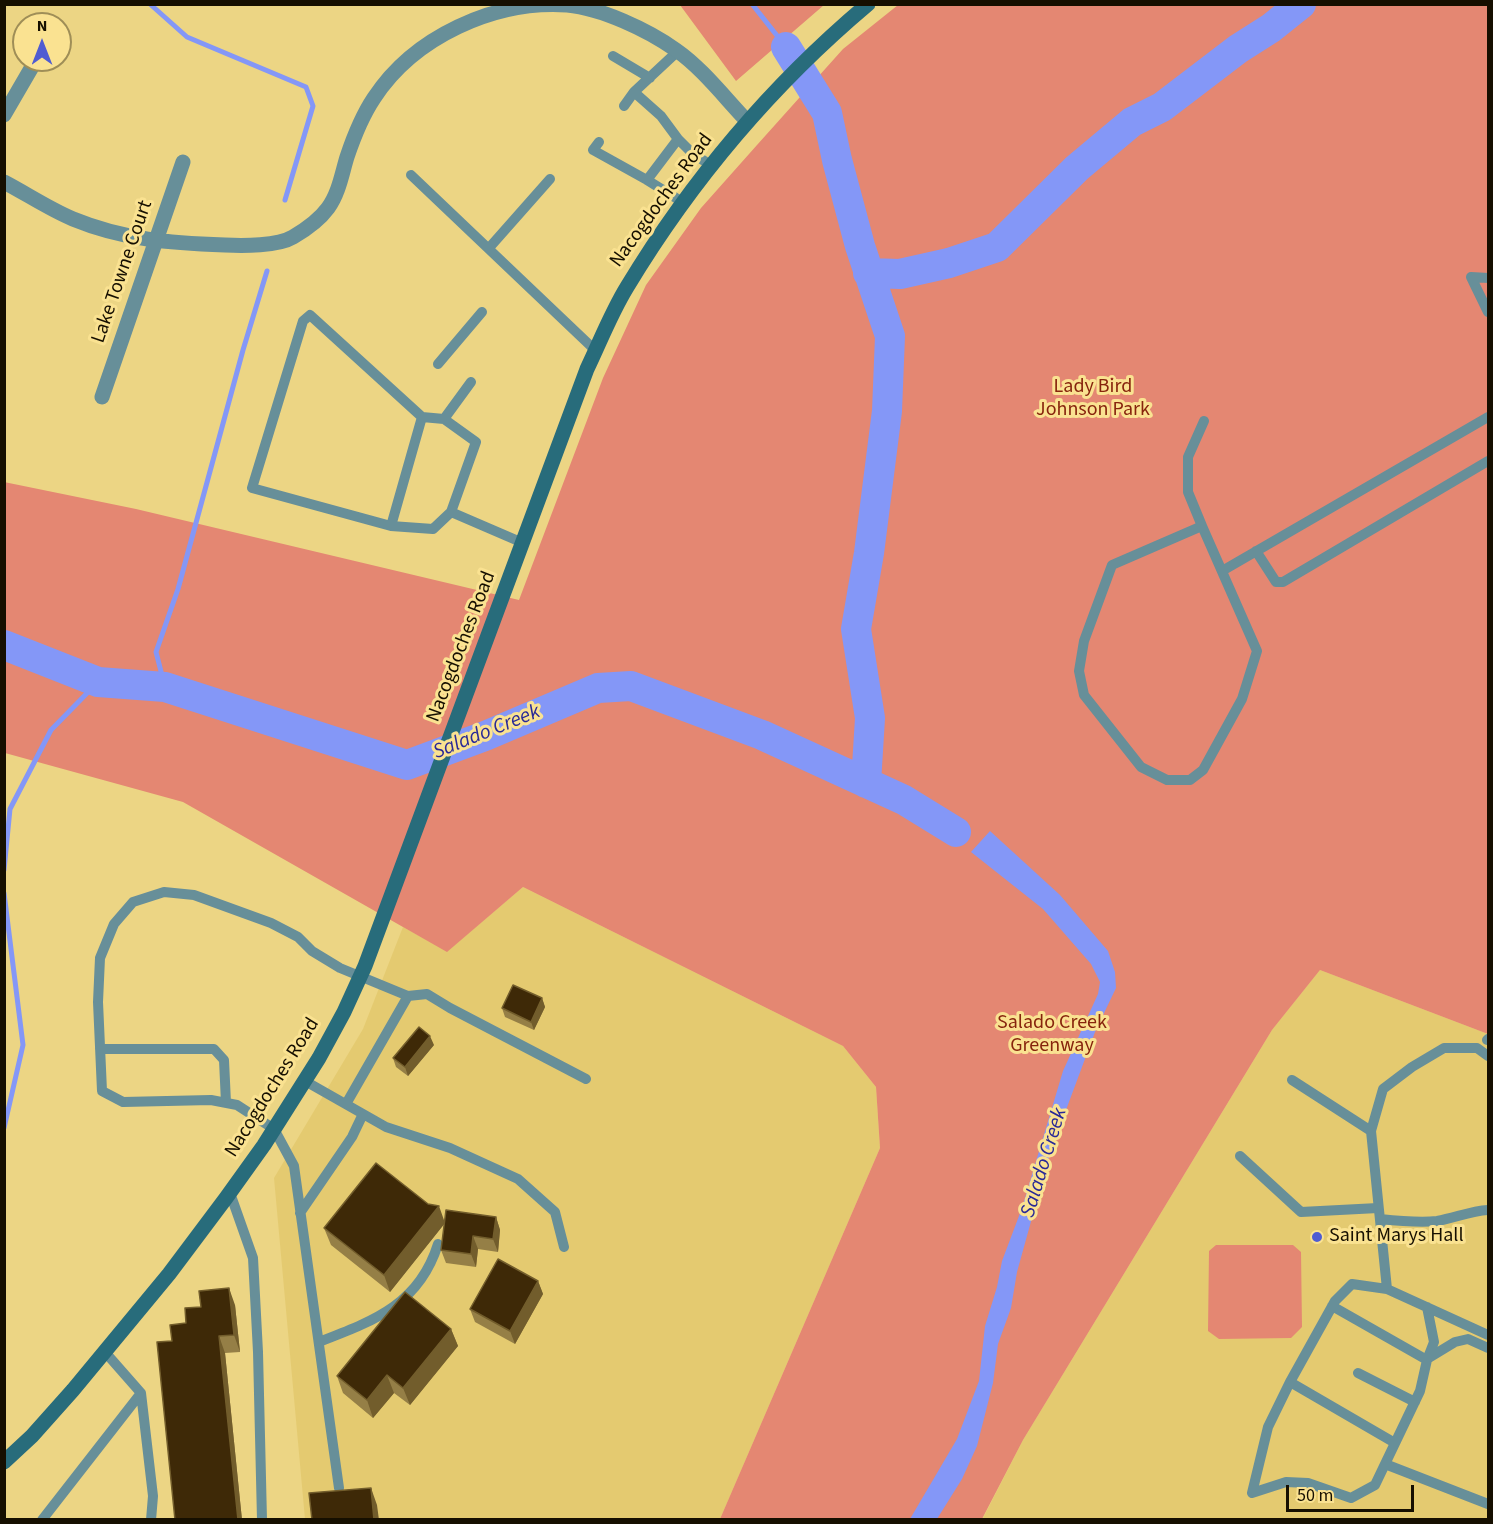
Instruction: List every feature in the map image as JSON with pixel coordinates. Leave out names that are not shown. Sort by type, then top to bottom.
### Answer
[{"type":"main road","name":"Nacogdoches Road","points":[[4,1462],[46,1421],[169,1274],[230,1193],[305,1081],[344,1012],[360,975],[588,369],[625,289],[684,203],[747,121],[839,29],[868,4]]},
{"type":"street","points":[[4,182],[70,218],[99,229],[155,241],[243,246],[291,239],[312,224],[328,208],[337,191],[363,117],[386,81],[426,44],[446,33],[479,17],[539,4],[568,4],[597,8],[648,32],[678,51],[747,121]]},
{"type":"street","points":[[4,115],[29,72]]},
{"type":"street","name":"Lake Towne Court","points":[[102,397],[183,162]]},
{"type":"lane","points":[[624,106],[634,92],[678,51]]},
{"type":"lane","points":[[613,56],[650,78]]},
{"type":"lane","points":[[634,92],[661,117],[692,153],[712,166]]},
{"type":"lane","points":[[647,180],[660,156],[678,139]]},
{"type":"lane","points":[[599,142],[593,150],[684,203]]},
{"type":"lane","points":[[411,176],[596,351]]},
{"type":"lane","points":[[489,248],[550,179]]},
{"type":"lane","points":[[1488,278],[1471,277],[1488,312]]},
{"type":"lane","points":[[438,364],[482,312]]},
{"type":"lane","points":[[310,315],[422,417],[444,419],[476,442],[451,512],[433,529],[391,526],[252,488],[303,321],[310,315]]},
{"type":"lane","points":[[444,419],[471,382]]},
{"type":"lane","points":[[391,526],[422,417]]},
{"type":"lane","points":[[1222,571],[1488,417]]},
{"type":"lane","points":[[1202,526],[1112,565],[1084,641],[1079,671],[1084,695],[1141,767],[1167,780],[1190,780],[1203,770],[1242,699],[1257,651],[1188,492],[1188,457],[1204,421]]},
{"type":"lane","points":[[1256,551],[1276,582],[1283,582],[1488,461]]},
{"type":"lane","points":[[451,512],[523,543]]},
{"type":"lane","points":[[339,1488],[294,1166],[274,1130],[237,1105],[211,1100],[123,1102],[102,1091],[98,1002],[100,958],[114,924],[133,902],[164,892],[194,895],[271,923],[298,937],[312,951],[340,968],[408,996],[427,994],[586,1079]]},
{"type":"lane","points":[[346,1104],[408,996]]},
{"type":"lane","points":[[100,1048],[214,1049],[224,1060],[226,1103]]},
{"type":"lane","points":[[1387,1289],[1371,1131],[1383,1089],[1412,1067],[1444,1048],[1477,1048],[1488,1056]]},
{"type":"lane","points":[[1292,1080],[1371,1131]]},
{"type":"lane","points":[[305,1081],[386,1127],[450,1148],[518,1179],[555,1212],[564,1247]]},
{"type":"lane","points":[[300,1214],[352,1137],[363,1114]]},
{"type":"lane","points":[[1240,1156],[1301,1212],[1379,1213],[1411,1222],[1438,1221],[1472,1211],[1488,1210]]},
{"type":"lane","points":[[230,1193],[253,1258],[262,1520]]},
{"type":"lane","points":[[319,1342],[370,1322],[403,1301],[432,1263],[438,1244]]},
{"type":"lane","points":[[1427,1306],[1434,1342],[1420,1391],[1376,1485],[1350,1498],[1308,1483],[1286,1482],[1252,1493],[1268,1427],[1332,1306],[1352,1284],[1387,1289],[1427,1306],[1488,1335]]},
{"type":"lane","points":[[1332,1306],[1427,1360]]},
{"type":"lane","points":[[1427,1360],[1455,1342],[1468,1339],[1488,1348]]},
{"type":"lane","points":[[105,1352],[141,1393],[153,1496],[151,1520]]},
{"type":"lane","points":[[1358,1372],[1415,1402]]},
{"type":"lane","points":[[1290,1382],[1395,1443]]},
{"type":"lane","points":[[42,1520],[141,1393]]},
{"type":"lane","points":[[1385,1464],[1488,1504]]},
{"type":"shaded area","points":[[523,887],[843,1046],[876,1087],[880,1148],[720,1519],[305,1519],[274,1178],[363,1029],[403,927],[447,951]]},
{"type":"shaded area","name":"Saint Marys Hall","points":[[1320,970],[1488,1034],[1488,1519],[982,1520],[1023,1440],[1272,1030]]},
{"type":"green space","points":[[680,5],[824,5],[736,81]]},
{"type":"green space","points":[[898,5],[1488,5],[1488,1034],[1320,970],[1272,1030],[1023,1440],[982,1519],[720,1519],[880,1148],[876,1087],[843,1046],[523,887],[447,952],[183,802],[5,753],[4,482],[136,509],[519,600],[603,378],[646,285],[701,208],[843,49]]},
{"type":"green space","points":[[1216,1245],[1293,1245],[1301,1252],[1302,1327],[1291,1338],[1219,1339],[1208,1331],[1209,1251]]},
{"type":"water","points":[[990,831],[1060,895],[1108,951],[1115,972],[1116,988],[1095,1032],[1050,1153],[1017,1272],[1011,1308],[998,1344],[993,1383],[977,1446],[962,1479],[937,1519],[910,1519],[957,1439],[979,1381],[985,1326],[1002,1261],[1022,1208],[1063,1071],[1098,994],[1100,982],[1091,964],[1043,909],[971,852]]},
{"type":"building","points":[[513,985],[542,998],[531,1022],[502,1008]]},
{"type":"building","points":[[419,1027],[430,1036],[405,1067],[393,1058]]},
{"type":"building","points":[[376,1163],[428,1204],[439,1206],[384,1275],[324,1228]]},
{"type":"building","points":[[446,1210],[496,1217],[493,1239],[473,1236],[471,1254],[441,1250]]},
{"type":"building","points":[[498,1259],[538,1281],[510,1331],[470,1309]]},
{"type":"building","points":[[229,1288],[234,1335],[219,1336],[238,1520],[175,1520],[157,1342],[172,1341],[170,1325],[186,1323],[185,1308],[201,1307],[199,1291]]},
{"type":"building","points":[[405,1292],[451,1329],[403,1388],[387,1375],[367,1400],[337,1376]]},
{"type":"building","points":[[371,1488],[374,1520],[312,1520],[309,1493]]},
{"type":"waterway","points":[[150,4],[187,37],[306,87],[313,106],[285,200]]},
{"type":"waterway","points":[[752,4],[786,47]]},
{"type":"waterway","points":[[868,273],[900,274],[949,263],[997,247],[1077,168],[1132,122],[1162,107],[1301,4]]},
{"type":"waterway","points":[[786,47],[827,113],[860,246],[890,336],[887,411],[869,553],[856,629],[870,718],[866,783]]},
{"type":"waterway","points":[[165,687],[156,652],[178,589],[243,350],[267,271]]},
{"type":"waterway","name":"Salado Creek","points":[[4,645],[98,682],[165,687],[407,765],[485,736],[598,688],[631,686],[762,735],[904,800],[956,832]]},
{"type":"waterway","points":[[4,870],[10,809],[51,730],[98,682]]},
{"type":"waterway","points":[[4,893],[23,1045],[4,1128]]},
{"type":"place","name":"Saint Marys Hall","points":[[1317,1237]]},
{"type":"park label","name":"Lady Bird Johnson Park","points":[[1093,400]]},
{"type":"park label","name":"Salado Creek Greenway","points":[[1052,1036]]}]
